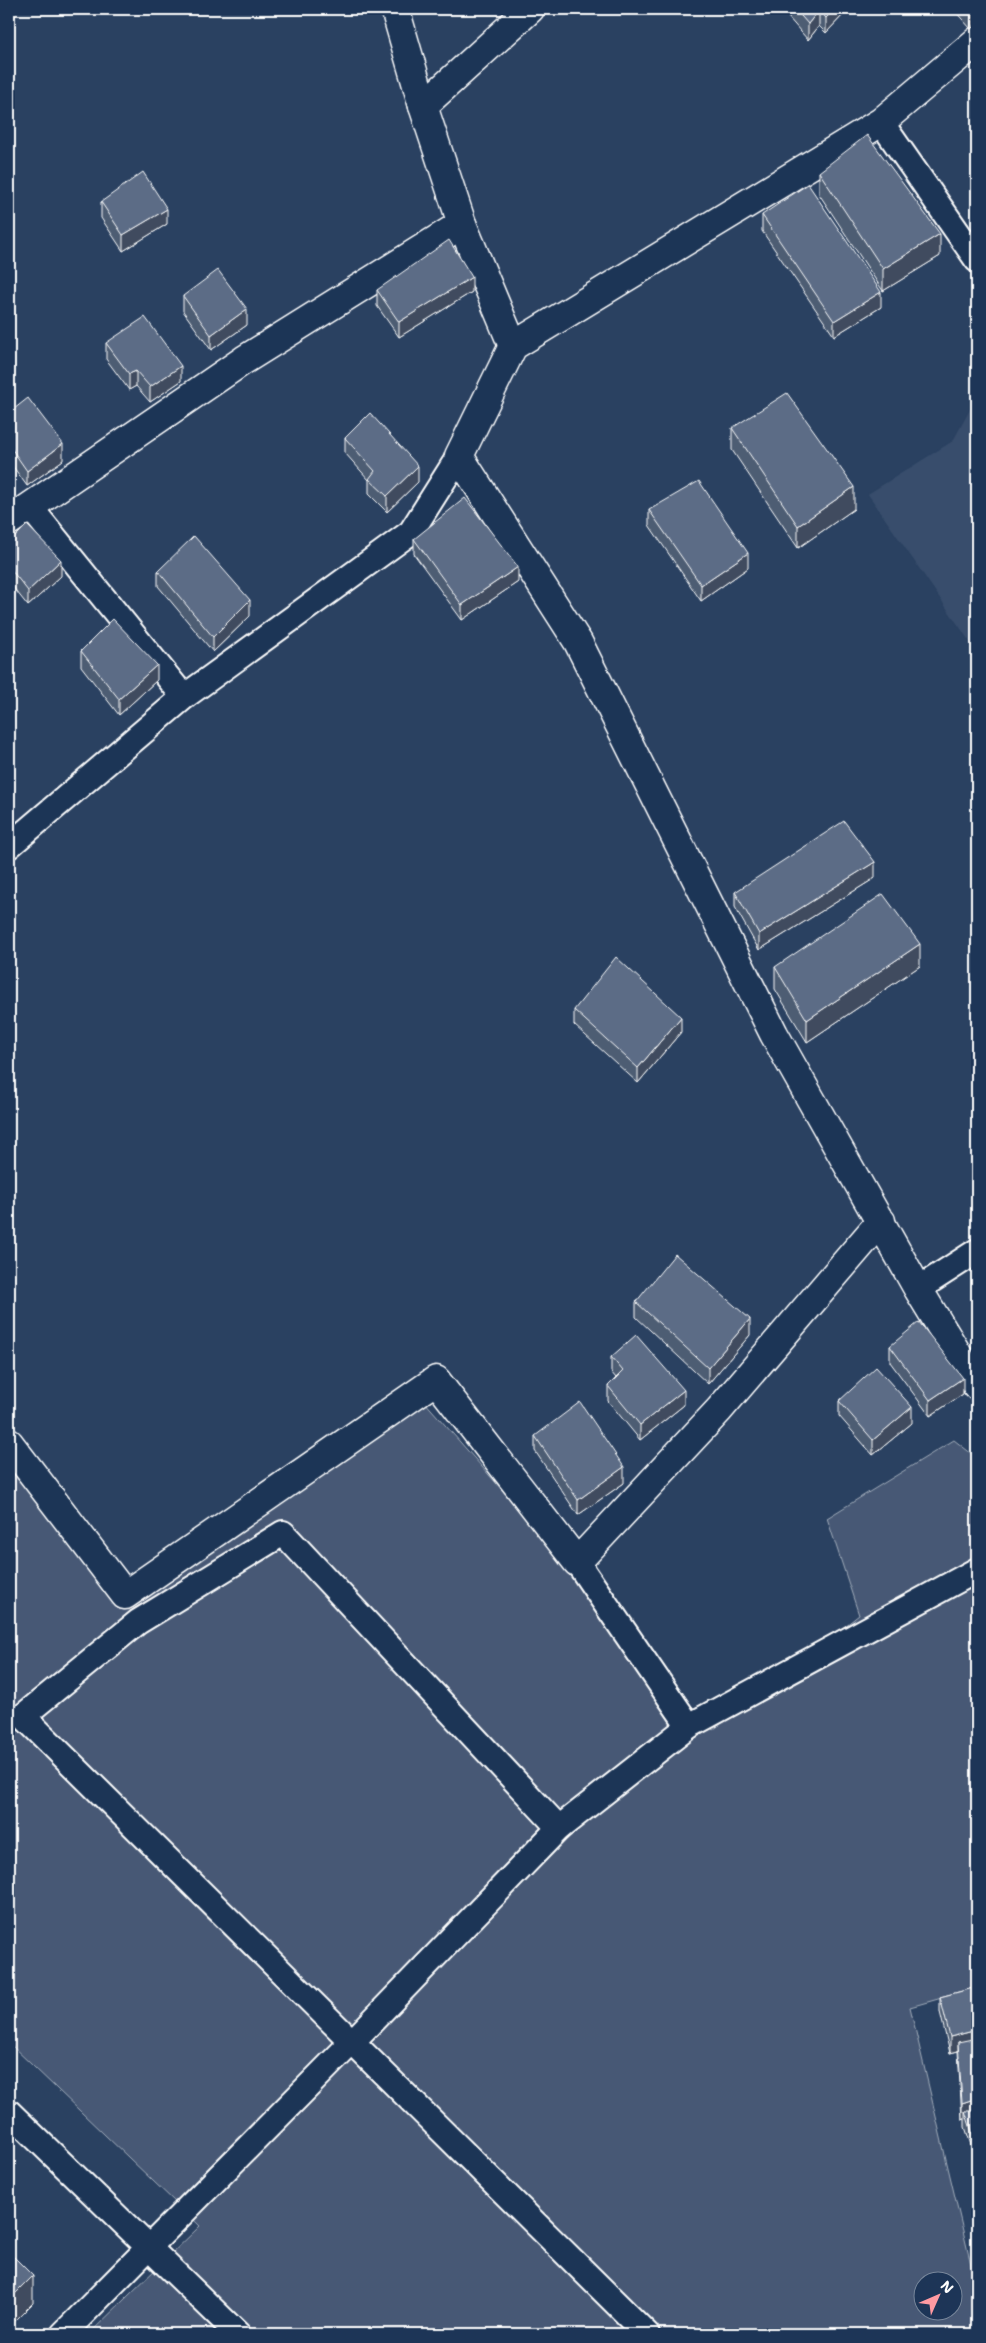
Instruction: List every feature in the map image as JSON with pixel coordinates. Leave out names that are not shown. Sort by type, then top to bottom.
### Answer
[{"type":"street","points":[[395,9],[423,106],[462,224],[513,346]]},
{"type":"street","points":[[423,106],[530,9]]},
{"type":"street","points":[[977,41],[881,122],[513,346],[459,456],[578,642],[774,1034],[918,1289],[977,1386]]},
{"type":"street","points":[[19,514],[244,360],[462,224]]},
{"type":"street","points":[[9,1443],[125,1595],[436,1380],[578,1562],[719,1410],[880,1221]]},
{"type":"lane","points":[[881,122],[973,243]]},
{"type":"lane","points":[[9,846],[184,697],[411,532],[459,456]]},
{"type":"lane","points":[[19,514],[184,697]]},
{"type":"lane","points":[[918,1289],[977,1251]]},
{"type":"lane","points":[[559,1828],[283,1534],[138,1622],[24,1716],[647,2334]]},
{"type":"lane","points":[[578,1562],[689,1726]]},
{"type":"lane","points":[[63,2334],[352,2042],[559,1828],[689,1726],[977,1570]]},
{"type":"lane","points":[[9,2112],[238,2334]]},
{"type":"shaded area","points":[[977,397],[977,652],[868,494],[953,441]]},
{"type":"shaded area","points":[[424,1401],[713,1730],[859,1615],[827,1518],[954,1440],[977,1458],[977,1988],[910,2007],[977,2290],[977,2334],[89,2334],[200,2226],[9,2043],[9,1467],[117,1603]]},
{"type":"building","points":[[795,9],[835,9],[826,18],[819,10],[808,24]]},
{"type":"building","points":[[967,9],[976,9],[971,13]]},
{"type":"building","points":[[867,135],[940,234],[883,269],[819,172]]},
{"type":"building","points":[[143,172],[167,209],[123,235],[101,202]]},
{"type":"building","points":[[808,184],[881,292],[834,321],[762,215]]},
{"type":"building","points":[[449,240],[472,277],[399,322],[377,290]]},
{"type":"building","points":[[218,270],[247,309],[211,335],[183,296]]},
{"type":"building","points":[[145,317],[181,366],[150,387],[136,371],[129,374],[106,343]]},
{"type":"building","points":[[787,393],[854,487],[798,526],[732,428]]},
{"type":"building","points":[[28,398],[63,444],[27,471],[9,445],[9,413]]},
{"type":"building","points":[[370,413],[418,466],[387,496],[369,479],[375,471],[345,438]]},
{"type":"building","points":[[699,481],[748,553],[701,585],[649,510]]},
{"type":"building","points":[[465,498],[518,567],[462,605],[414,539]]},
{"type":"building","points":[[27,525],[61,560],[28,591],[9,567],[9,543]]},
{"type":"building","points":[[194,536],[250,600],[213,637],[158,571]]},
{"type":"building","points":[[113,619],[157,665],[119,699],[81,651]]},
{"type":"building","points":[[844,821],[875,862],[759,934],[735,892]]},
{"type":"building","points":[[883,894],[920,944],[807,1020],[775,967]]},
{"type":"building","points":[[616,957],[681,1017],[638,1068],[574,1010]]},
{"type":"building","points":[[675,1254],[750,1319],[708,1368],[636,1302]]},
{"type":"building","points":[[919,1322],[963,1378],[930,1400],[890,1346]]},
{"type":"building","points":[[636,1335],[684,1390],[640,1425],[608,1386],[623,1371],[611,1357]]},
{"type":"building","points":[[876,1367],[912,1407],[873,1440],[839,1401]]},
{"type":"building","points":[[580,1402],[624,1467],[578,1500],[535,1436]]},
{"type":"building","points":[[977,1987],[977,2030],[950,2037],[940,1997]]},
{"type":"building","points":[[977,2038],[977,2098],[962,2103],[958,2042]]},
{"type":"building","points":[[965,2111],[977,2111],[977,2147]]},
{"type":"building","points":[[9,2252],[33,2276],[9,2300]]}]
